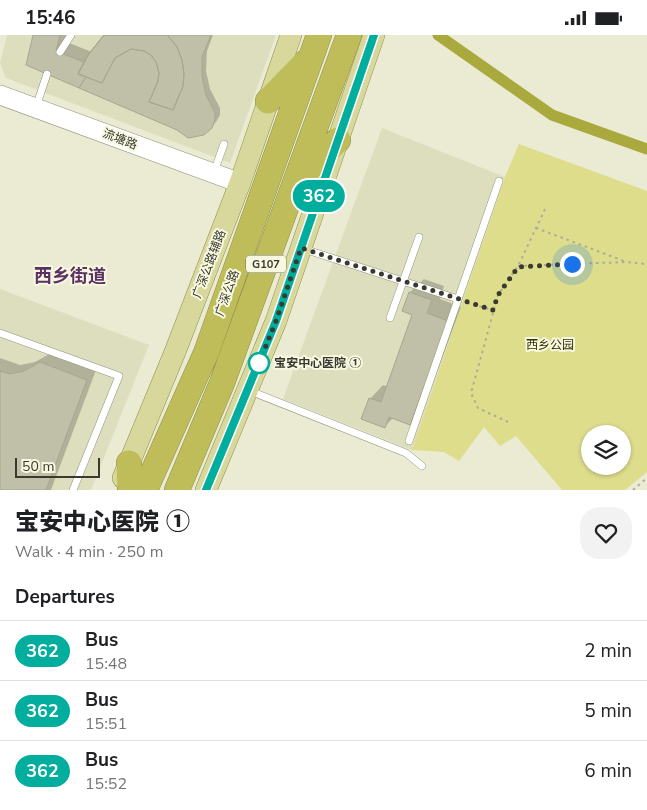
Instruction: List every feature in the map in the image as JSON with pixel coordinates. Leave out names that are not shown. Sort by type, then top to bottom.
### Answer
[{"type":"highway","name":"G107","points":[[177,490],[222,383],[349,35]]},
{"type":"highway","points":[[268,101],[315,46]]},
{"type":"highway","name":"广深公路","points":[[145,490],[206,353],[315,46]]},
{"type":"highway","points":[[295,183],[338,140]]},
{"type":"highway","points":[[129,463],[130,490]]},
{"type":"main road","name":"广深公路辅路","points":[[118,490],[176,352],[240,183],[291,35]]},
{"type":"main road","points":[[206,490],[276,321],[374,35]]},
{"type":"main road","name":"流塘路","points":[[0,95],[240,183]]},
{"type":"lane","points":[[60,52],[71,35]]},
{"type":"lane","points":[[36,108],[47,74]]},
{"type":"lane","points":[[213,174],[224,144]]},
{"type":"lane","points":[[408,441],[499,181]]},
{"type":"lane","points":[[390,318],[419,237]]},
{"type":"lane","points":[[301,248],[458,299]]},
{"type":"lane","points":[[0,333],[119,377],[73,490]]},
{"type":"lane","points":[[248,390],[406,453],[422,466]]},
{"type":"path","points":[[508,423],[478,408],[471,393],[498,295],[518,267],[546,207]]},
{"type":"path","points":[[536,228],[626,262]]},
{"type":"path","points":[[518,267],[626,262],[647,264]]},
{"type":"path","points":[[458,299],[493,310]]},
{"type":"path","points":[[633,490],[647,478]]},
{"type":"shaded area","points":[[7,35],[276,35],[230,163],[6,78],[0,63]]},
{"type":"shaded area","points":[[382,128],[505,177],[412,450],[283,399]]},
{"type":"shaded area","points":[[0,289],[149,345],[91,490],[0,490]]},
{"type":"green space","name":"西乡公园","points":[[519,144],[647,191],[647,472],[625,490],[562,490],[516,436],[500,446],[484,427],[459,461],[444,452],[412,450],[505,177]]},
{"type":"building","points":[[33,35],[60,35],[56,51],[84,62],[78,74],[86,77],[79,88],[26,65]]},
{"type":"building","points":[[104,35],[168,36],[177,47],[182,60],[184,74],[183,86],[173,110],[149,102],[158,81],[159,73],[156,62],[151,55],[144,51],[131,49],[115,58],[102,83],[78,74],[88,55]]},
{"type":"building","points":[[104,35],[169,35],[177,47],[182,60],[184,74],[183,86],[173,110],[149,102],[158,81],[159,73],[156,62],[151,55],[144,51],[131,49],[115,58],[102,83],[78,74],[88,55]]},
{"type":"building","points":[[104,35],[211,35],[202,57],[202,76],[206,95],[215,113],[212,128],[204,135],[188,138],[177,130],[79,88],[86,77],[78,74],[88,55]]},
{"type":"building","points":[[409,292],[432,300],[427,313],[448,321],[410,425],[389,417],[385,428],[361,419],[369,398],[381,402],[412,315],[402,311]]},
{"type":"building","points":[[40,362],[87,380],[46,490],[0,490],[0,371],[10,374],[24,371]]},
{"type":"waterway","points":[[438,35],[552,115],[647,149]]},
{"type":"bus line","name":"362","points":[[206,490],[276,321],[374,35]]},
{"type":"place","name":"宝安中心医院 ①","points":[[259,363]]},
{"type":"district","name":"西乡街道","points":[[70,276]]},
{"type":"route","points":[[259,363],[276,321],[301,248],[493,310],[498,295],[518,267],[572,264]]}]
